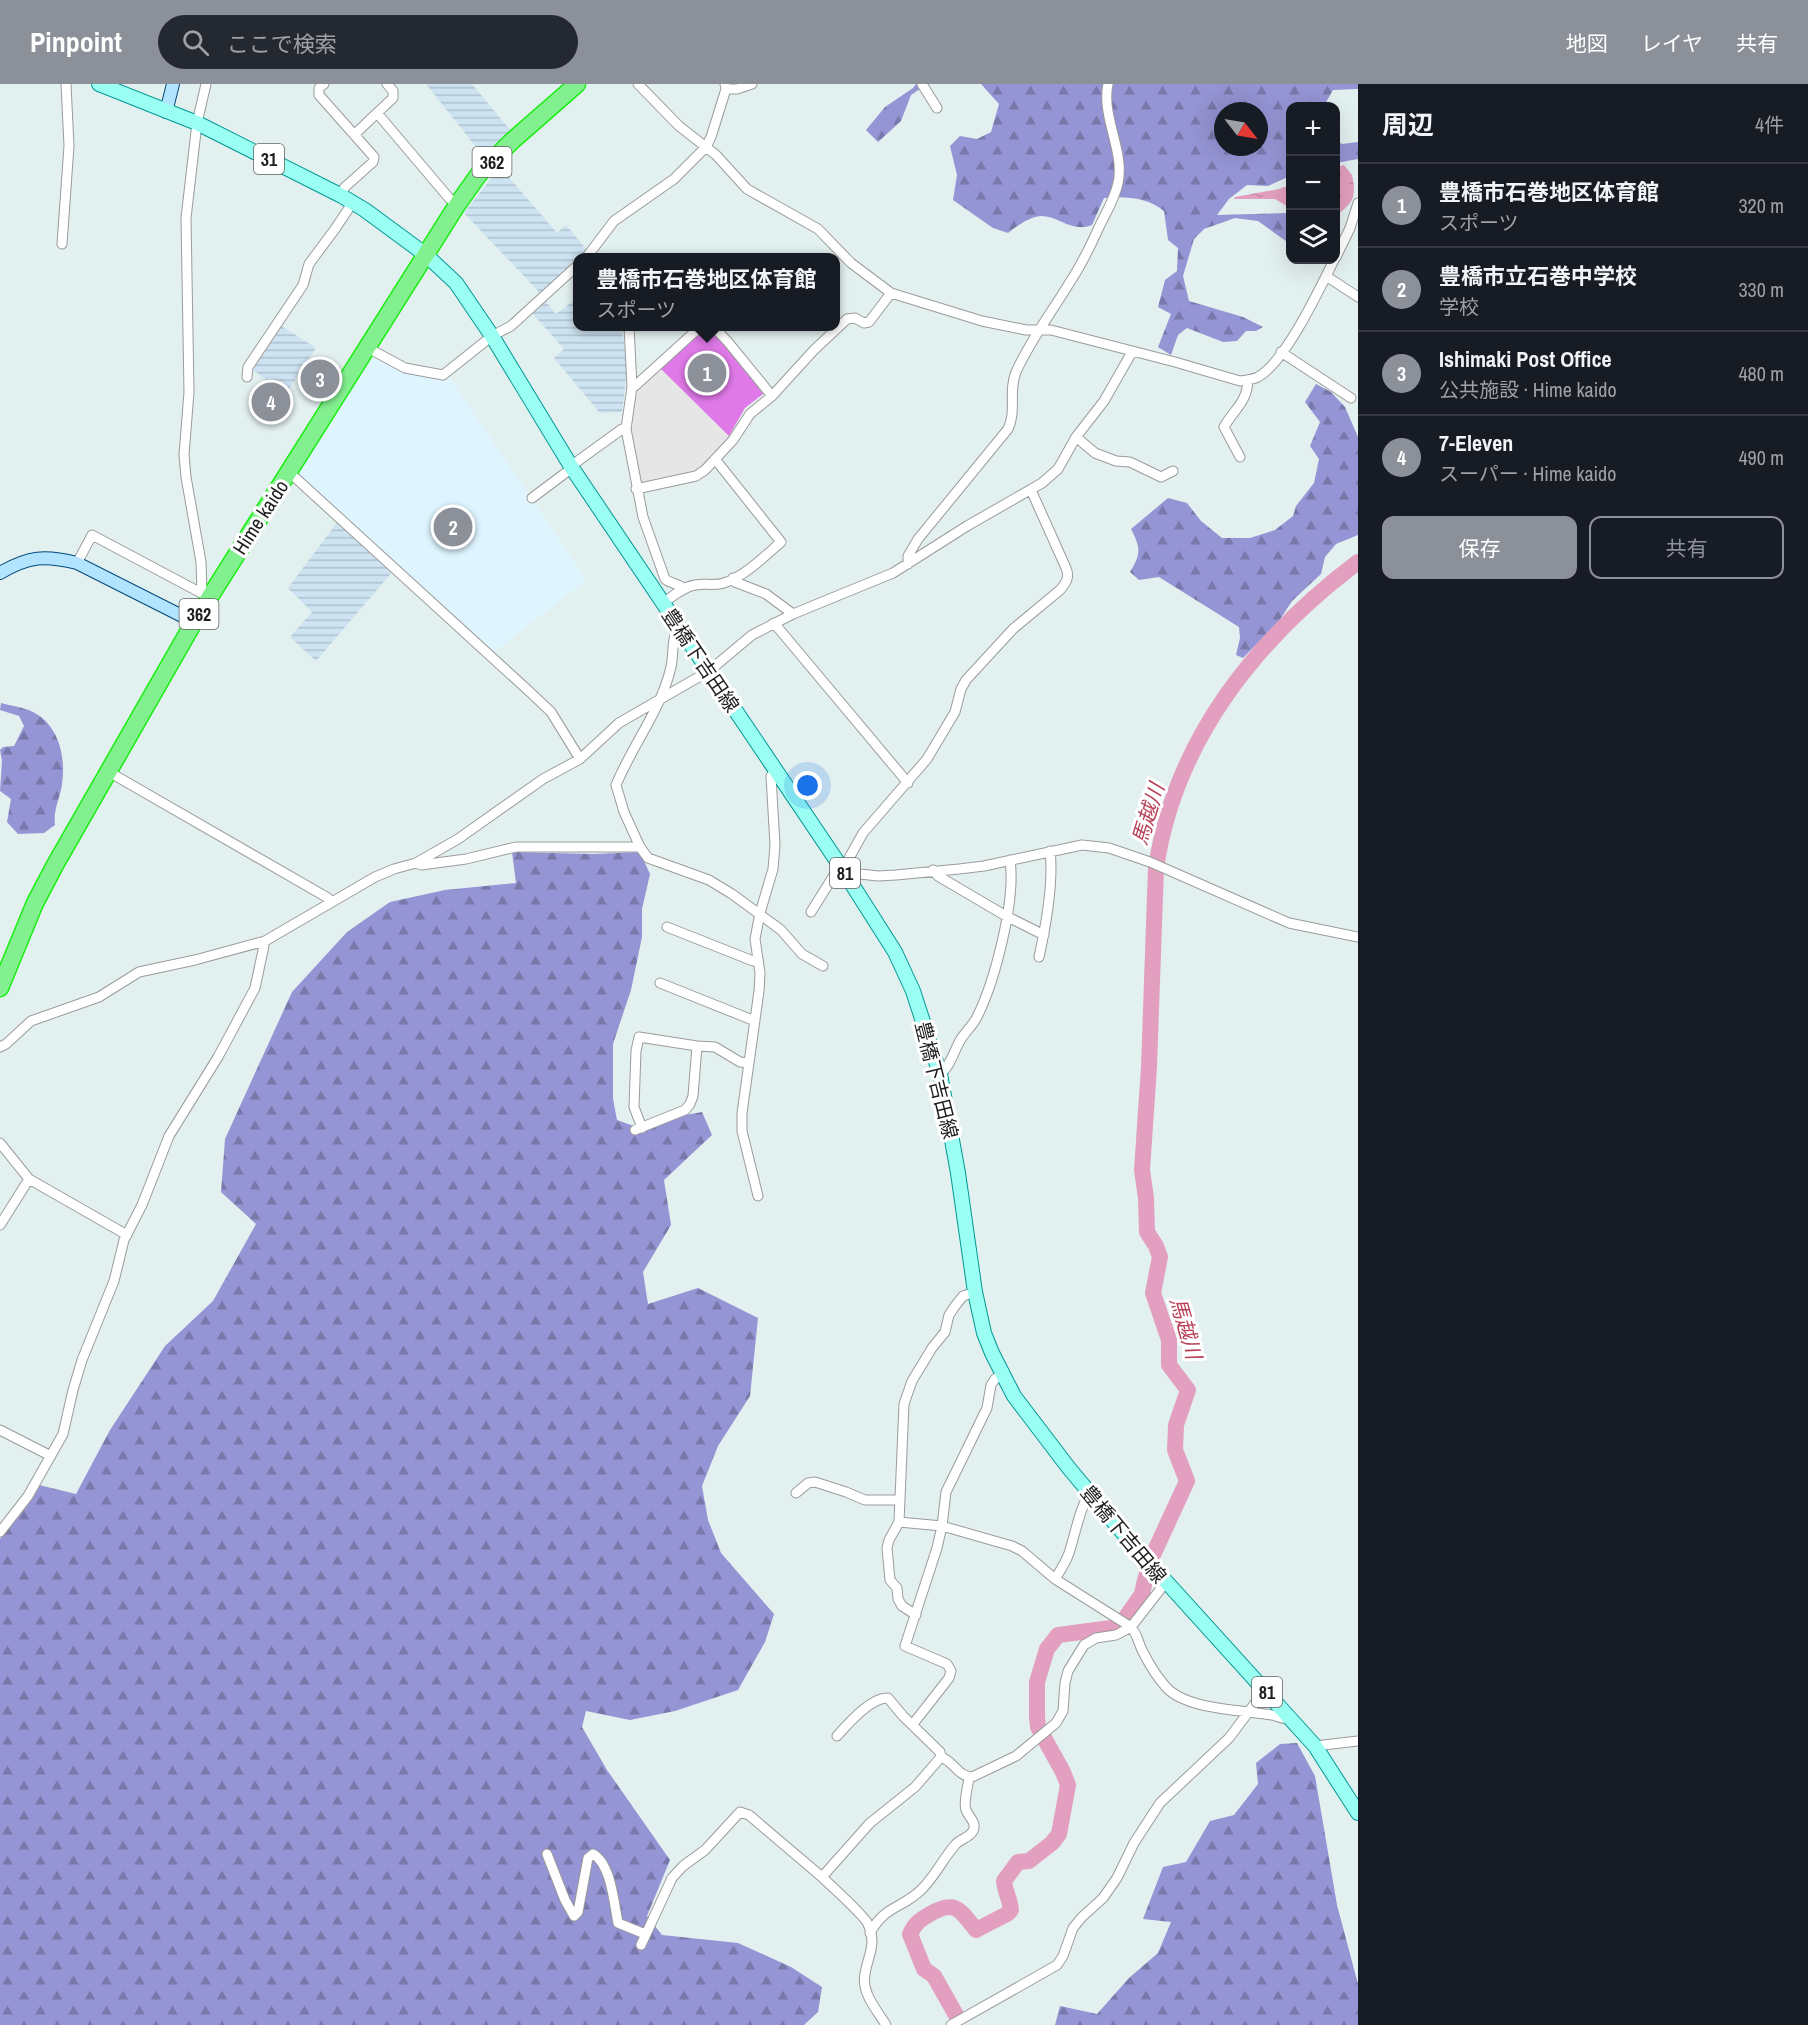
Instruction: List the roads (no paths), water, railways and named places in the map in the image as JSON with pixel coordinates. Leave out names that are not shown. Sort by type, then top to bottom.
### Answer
[{"type":"highway","name":"Hime kaido","points":[[0,988],[40,894],[194,622],[206,595],[289,472],[457,205],[479,174],[512,141],[577,84]]},
{"type":"main road","name":"31","points":[[99,84],[197,123],[340,195],[426,255]]},
{"type":"main road","name":"豊橋下吉田線","points":[[426,255],[456,283],[492,336],[571,467],[776,770],[895,952],[913,991],[940,1074],[958,1173],[975,1292],[984,1334],[1002,1374],[1028,1417],[1090,1494],[1165,1581],[1315,1746],[1358,1813]]},
{"type":"street","points":[[62,244],[69,146],[66,84]]},
{"type":"street","points":[[166,112],[173,84]]},
{"type":"street","points":[[206,84],[197,123],[186,219],[189,392],[184,455],[206,595]]},
{"type":"street","points":[[324,84],[319,88],[319,95],[374,156],[372,162],[345,187],[340,195]]},
{"type":"street","points":[[355,134],[393,98],[393,91],[387,84]]},
{"type":"street","points":[[638,84],[679,126],[706,147],[747,189],[818,229],[851,263],[891,293],[982,321],[1026,330],[1039,329],[1175,362],[1240,381],[1248,380],[1259,376],[1281,352],[1299,327],[1332,264]]},
{"type":"street","points":[[590,253],[614,221],[674,179],[706,147],[725,87],[737,89],[752,84]]},
{"type":"street","points":[[922,84],[937,108]]},
{"type":"street","points":[[908,564],[908,556],[918,539],[1008,429],[1013,414],[1012,381],[1039,329],[1081,264],[1118,183],[1118,165],[1108,109],[1108,84]]},
{"type":"street","points":[[376,113],[448,198],[457,205]]},
{"type":"street","points":[[247,376],[248,367],[303,285],[309,264],[353,202]]},
{"type":"street","points":[[1340,248],[1350,228],[1358,203]]},
{"type":"street","points":[[594,248],[597,253]]},
{"type":"street","points":[[368,348],[405,368],[443,375],[492,336],[518,320],[573,270]]},
{"type":"street","points":[[1326,276],[1358,297]]},
{"type":"street","points":[[840,326],[848,319],[855,318],[864,323],[869,322],[891,293]]},
{"type":"street","points":[[629,331],[632,387],[626,429],[636,489],[643,517],[665,579],[683,588]]},
{"type":"street","points":[[632,387],[696,331]]},
{"type":"street","points":[[717,331],[771,396]]},
{"type":"street","points":[[636,489],[696,476],[733,440],[750,414],[771,396],[835,331]]},
{"type":"street","points":[[0,1047],[31,1021],[99,997],[139,972],[266,941],[375,877],[424,860],[543,779],[580,759],[619,723],[709,671],[752,635],[774,622],[877,581],[1031,490],[1058,469],[1076,437],[1104,401],[1132,352]]},
{"type":"street","points":[[1281,352],[1351,398]]},
{"type":"street","points":[[1240,457],[1224,427],[1244,400],[1248,380]]},
{"type":"street","points":[[532,498],[622,429],[626,429]]},
{"type":"street","points":[[1076,437],[1095,453],[1116,461],[1130,462],[1161,477],[1173,471]]},
{"type":"street","points":[[663,603],[683,588],[697,584],[711,586],[725,583],[757,564],[781,542],[715,459]]},
{"type":"street","points":[[289,472],[538,699],[551,712],[580,759]]},
{"type":"street","points":[[843,871],[869,826],[927,759],[955,712],[966,680],[1013,629],[1066,583],[1068,574],[1066,568],[1031,490]]},
{"type":"street","points":[[77,563],[92,535],[206,595]]},
{"type":"street","points":[[0,573],[19,562],[40,557],[58,558],[77,563],[194,622]]},
{"type":"street","points":[[733,578],[735,582],[765,594],[793,614]]},
{"type":"street","points":[[774,622],[908,783]]},
{"type":"street","points":[[679,627],[674,634],[672,665],[662,697],[616,784],[624,812],[640,847],[648,858],[709,880],[760,913],[781,930],[801,954],[823,966]]},
{"type":"street","points":[[758,1196],[742,1131],[742,1113],[760,973],[755,939],[773,869],[775,833],[771,776],[776,770]]},
{"type":"street","points":[[109,772],[328,898],[329,902]]},
{"type":"street","points":[[812,912],[836,872],[878,876],[984,866],[1082,845],[1109,848],[1150,862],[1289,923],[1358,937]]},
{"type":"street","points":[[416,863],[421,865],[448,861],[516,847],[640,847]]},
{"type":"street","points":[[1039,957],[1044,935],[1050,851]]},
{"type":"street","points":[[940,1074],[979,1014],[995,965],[1006,916],[1009,901],[1010,860]]},
{"type":"street","points":[[933,870],[938,876],[1006,916],[1044,935]]},
{"type":"street","points":[[667,927],[753,961],[758,960]]},
{"type":"street","points":[[0,1532],[28,1496],[63,1434],[76,1380],[114,1281],[127,1235],[142,1205],[169,1136],[218,1057],[255,988],[266,941]]},
{"type":"street","points":[[660,983],[755,1021]]},
{"type":"street","points":[[696,1046],[693,1096],[690,1104],[685,1110],[638,1129],[634,1107],[636,1051],[639,1037],[715,1047],[740,1062],[749,1063]]},
{"type":"street","points":[[0,1143],[28,1179],[127,1235]]},
{"type":"street","points":[[0,1225],[28,1179]]},
{"type":"street","points":[[916,1615],[902,1606],[898,1599],[897,1588],[890,1580],[887,1548],[889,1539],[899,1522],[906,1395],[926,1357],[942,1337],[955,1306],[963,1296],[975,1292]]},
{"type":"street","points":[[913,1724],[949,1678],[951,1671],[947,1664],[905,1646],[942,1526],[946,1492],[987,1408],[991,1385],[1002,1374]]},
{"type":"street","points":[[0,1430],[51,1456]]},
{"type":"street","points":[[796,1493],[808,1483],[814,1482],[865,1500],[900,1500]]},
{"type":"street","points":[[1055,1579],[1070,1552],[1082,1504],[1090,1494]]},
{"type":"street","points":[[899,1522],[942,1526],[1022,1551],[1055,1579],[1126,1624],[1137,1634],[1142,1651],[1170,1691],[1199,1704],[1290,1718]]},
{"type":"street","points":[[969,1778],[1016,1756],[1061,1718],[1068,1671],[1084,1645],[1096,1638],[1116,1635],[1165,1581]]},
{"type":"street","points":[[951,2025],[1057,1965],[1063,1956],[1073,1928],[1103,1898],[1117,1878],[1134,1843],[1160,1803],[1213,1754],[1265,1690]]},
{"type":"street","points":[[837,1736],[862,1710],[882,1698],[888,1698],[939,1752],[941,1757],[969,1778]]},
{"type":"street","points":[[1315,1746],[1358,1741]]},
{"type":"street","points":[[822,1877],[870,1823],[915,1787],[941,1757]]},
{"type":"street","points":[[870,1933],[876,1922],[887,1911],[912,1898],[923,1889],[958,1841],[974,1830],[974,1822],[965,1806],[969,1778]]},
{"type":"street","points":[[641,1945],[672,1878],[683,1866],[705,1850],[740,1812],[749,1815],[822,1877],[868,1923],[872,1952],[864,1975],[865,1987],[886,2025]]},
{"type":"street","points":[[547,1854],[565,1900],[574,1916],[578,1911],[588,1858],[592,1854],[600,1858],[605,1867],[618,1923],[645,1934]]},
{"type":"water","points":[[1344,165],[1352,175],[1354,194],[1350,203],[1340,212],[1340,210],[1340,166]]},
{"type":"water","points":[[1286,186],[1286,206],[1275,199],[1234,199],[1235,197]]},
{"type":"waterway","name":"馬越川","points":[[956,2015],[934,1976],[924,1969],[910,1934],[921,1920],[946,1907],[952,1907],[961,1912],[976,1930],[1007,1914],[1011,1910],[1004,1881],[1018,1862],[1029,1861],[1052,1843],[1059,1834],[1068,1785],[1038,1727],[1037,1717],[1037,1682],[1047,1649],[1058,1635],[1119,1627],[1142,1594],[1153,1555],[1187,1481],[1175,1450],[1176,1425],[1188,1390],[1169,1365],[1169,1340],[1153,1293],[1160,1257],[1147,1232],[1142,1170],[1149,1067],[1156,868],[1166,821],[1181,777],[1201,735],[1226,696],[1254,659],[1286,624],[1358,562]]},
{"type":"place","name":"豊橋市石巻地区体育館","points":[[707,373]]},
{"type":"place","name":"Ishimaki Post Office","points":[[320,379]]},
{"type":"place","name":"7-Eleven","points":[[271,402]]},
{"type":"place","name":"豊橋市立石巻中学校","points":[[453,527]]}]
